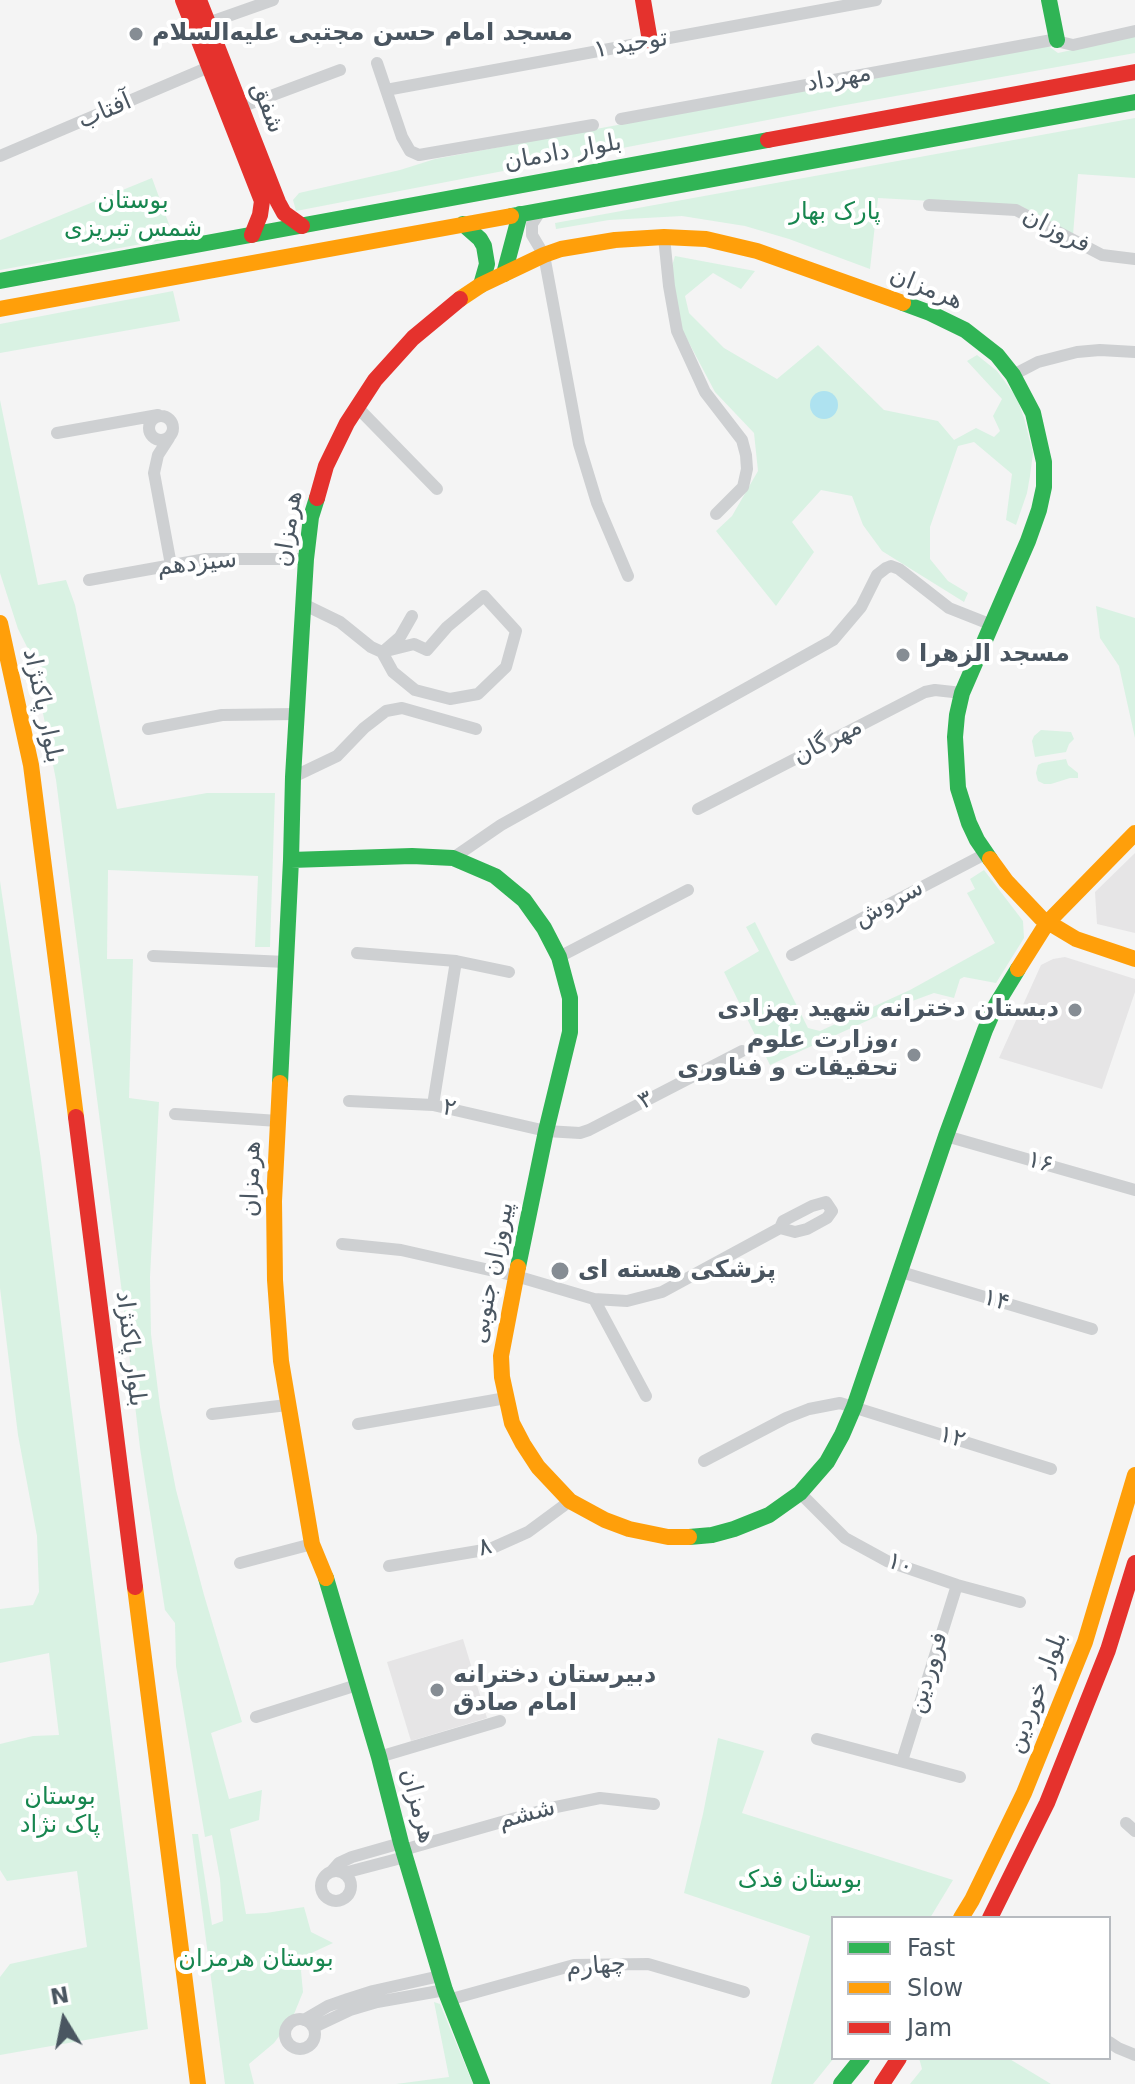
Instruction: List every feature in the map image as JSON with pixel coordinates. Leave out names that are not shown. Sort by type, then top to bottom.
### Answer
[{"type":"street","name":"شفق","points":[[183,0],[201,26],[234,110],[278,202],[284,213],[302,226]]},
{"type":"street","name":"شفق","points":[[199,0],[201,26]]},
{"type":"street","points":[[201,26],[273,0]]},
{"type":"street","points":[[643,0],[650,41]]},
{"type":"street","name":"توحید ۱","points":[[386,90],[876,0]]},
{"type":"street","points":[[1049,0],[1057,40]]},
{"type":"street","name":"مهرداد","points":[[621,119],[1057,40],[1073,45],[1135,31]]},
{"type":"street","points":[[377,63],[405,145],[419,155],[593,125]]},
{"type":"street","name":"آفتاب","points":[[0,156],[216,65]]},
{"type":"street","points":[[234,110],[340,70]]},
{"type":"street","points":[[1135,72],[1122,89],[1135,100]]},
{"type":"street","name":"بلوار دادمان","points":[[0,281],[1135,72]]},
{"type":"street","points":[[1089,81],[1097,94],[1090,110]]},
{"type":"street","points":[[0,309],[1135,100]]},
{"type":"street","name":"شفق","points":[[234,110],[262,201],[252,235]]},
{"type":"street","name":"فروزان","points":[[929,205],[1016,210],[1102,255],[1135,259]]},
{"type":"street","points":[[541,210],[532,224],[532,235],[544,255],[579,444],[597,503],[628,576]]},
{"type":"street","points":[[504,274],[520,214]]},
{"type":"street","points":[[463,224],[484,246],[487,264],[481,285]]},
{"type":"street","points":[[664,237],[677,331],[705,392],[742,440],[746,455],[743,487],[716,514]]},
{"type":"street","name":"هرمزان","points":[[481,2084],[444,1989],[379,1757],[325,1576],[312,1544],[287,1405],[275,1280],[274,1201],[306,559],[311,517],[326,466],[347,423],[375,380],[413,338],[481,285],[544,255],[583,244],[664,237],[706,239],[757,251],[930,313],[980,340],[1013,375],[1033,413],[1044,462],[1044,487],[1028,541],[962,693],[955,737],[958,788],[969,823],[1006,881],[1022,899],[1047,923],[1076,939],[1135,959]]},
{"type":"street","points":[[1013,375],[1038,362],[1077,352],[1135,352]]},
{"type":"street","points":[[357,407],[437,489]]},
{"type":"street","points":[[57,433],[158,415],[167,416],[173,422],[174,431],[158,455],[154,473],[171,565]]},
{"type":"street","name":"سیزدهم","points":[[89,580],[206,559],[306,559]]},
{"type":"street","points":[[453,858],[501,825],[833,640],[861,607],[877,575],[886,568],[899,569],[949,608],[992,625]]},
{"type":"street","points":[[303,604],[340,622],[382,652],[393,672],[415,690],[450,699],[478,694],[506,667],[516,631],[484,596],[447,627],[427,650],[414,644],[382,652]]},
{"type":"street","points":[[382,652],[400,637],[412,616]]},
{"type":"street","name":"بلوار پاکنژاد","points":[[0,623],[31,765],[198,2084]]},
{"type":"street","name":"مهرگان","points":[[698,809],[925,692],[962,693]]},
{"type":"street","points":[[293,777],[337,756],[386,711],[402,708],[476,729]]},
{"type":"street","points":[[148,729],[222,715],[297,714]]},
{"type":"street","name":"پیروزان جنوبی","points":[[291,860],[412,856],[453,858],[495,876],[524,900],[544,928],[559,957],[570,998],[570,1032],[546,1131],[501,1356],[506,1398],[512,1423],[523,1444],[538,1467],[570,1501],[629,1529],[648,1534],[689,1537],[734,1529],[769,1515],[800,1493],[827,1462],[854,1407],[946,1136],[996,1005],[1047,923],[1135,833]]},
{"type":"street","name":"سروش","points":[[792,955],[987,853]]},
{"type":"street","points":[[559,957],[688,890]]},
{"type":"street","points":[[357,953],[456,961],[509,972]]},
{"type":"street","points":[[153,956],[286,962]]},
{"type":"street","points":[[433,1105],[456,961]]},
{"type":"street","name":"۳","points":[[546,1131],[571,1134],[589,1130],[742,1051]]},
{"type":"street","name":"۲","points":[[349,1101],[433,1105],[546,1131]]},
{"type":"street","points":[[175,1114],[278,1121]]},
{"type":"street","name":"۱۶","points":[[946,1136],[1135,1190]]},
{"type":"street","points":[[342,1244],[401,1250],[516,1276],[594,1299],[627,1301],[662,1292],[780,1228]]},
{"type":"street","name":"۱۴","points":[[901,1272],[1092,1329]]},
{"type":"street","points":[[594,1299],[646,1396]]},
{"type":"street","points":[[358,1424],[506,1398]]},
{"type":"street","name":"۱۲","points":[[704,1461],[786,1418],[809,1409],[840,1403],[1051,1469]]},
{"type":"street","points":[[212,1414],[287,1405]]},
{"type":"street","name":"بلوار خوردین","points":[[962,1916],[1024,1793],[1085,1642],[1135,1475]]},
{"type":"street","name":"۱۰","points":[[800,1493],[845,1538],[887,1561],[1020,1602]]},
{"type":"street","name":"۸","points":[[389,1566],[490,1549],[528,1532],[570,1501]]},
{"type":"street","points":[[240,1563],[312,1544]]},
{"type":"street","name":"بلوار خوردین","points":[[991,1916],[1047,1803],[1108,1650],[1135,1563]]},
{"type":"street","name":"فروردین","points":[[902,1761],[957,1585]]},
{"type":"street","points":[[256,1717],[357,1685]]},
{"type":"street","points":[[379,1757],[500,1721]]},
{"type":"street","points":[[817,1739],[960,1777]]},
{"type":"street","name":"ششم","points":[[338,1872],[339,1863],[352,1857],[403,1850],[551,1808],[600,1798],[654,1804]]},
{"type":"street","name":"چهارم","points":[[309,2023],[328,2006],[574,1965],[648,1964],[744,1992]]},
{"type":"street","points":[[1111,2043],[1135,2055]]},
{"type":"street","points":[[841,2084],[860,2060]]},
{"type":"street","points":[[882,2084],[898,2060]]},
{"type":"shaded area","points":[[1135,853],[1135,933],[1097,924],[1095,892]]},
{"type":"shaded area","name":"دبستان دخترانه شهید بهزادی","points":[[1065,957],[1135,979],[1135,992],[1102,1089],[999,1058],[1041,965]]},
{"type":"shaded area","name":"دبیرستان دخترانه امام صادق","points":[[463,1639],[487,1718],[411,1741],[387,1662]]},
{"type":"green space","points":[[1135,36],[1135,53],[840,106],[296,211],[293,200],[299,193],[435,159],[1047,45],[1058,53]]},
{"type":"green space","name":"پارک بهار","points":[[1135,118],[1135,178],[1078,174],[1073,235],[1021,206],[878,198],[870,269],[745,226],[682,216],[609,220],[556,229],[555,223]]},
{"type":"green space","name":"بوستان شمس تبریزی","points":[[152,178],[174,238],[0,270],[0,240]]},
{"type":"green space","points":[[675,256],[755,271],[741,289],[713,273],[685,296],[689,313],[724,348],[777,379],[818,345],[884,410],[938,421],[954,440],[976,428],[994,437],[1000,431],[993,416],[1002,399],[967,361],[977,355],[997,371],[1017,398],[1024,418],[1033,453],[1030,476],[1016,525],[1006,520],[1012,474],[974,442],[958,446],[930,527],[930,559],[948,581],[968,593],[964,602],[882,551],[863,525],[852,496],[821,490],[792,522],[814,552],[776,606],[716,531],[732,516],[758,471],[754,433],[715,392],[679,324],[671,269]]},
{"type":"green space","points":[[173,291],[180,321],[0,353],[0,324]]},
{"type":"green space","name":"بوستان هرمزان","points":[[0,400],[38,585],[66,580],[75,605],[117,809],[207,793],[275,793],[270,947],[255,947],[258,876],[108,870],[107,959],[133,959],[129,1098],[159,1102],[150,1277],[151,1334],[160,1407],[176,1490],[242,1722],[211,1733],[229,1799],[262,1790],[259,1820],[230,1829],[246,1914],[304,1907],[311,1932],[333,1943],[307,1955],[301,1971],[303,1992],[292,2019],[274,2043],[249,2064],[254,2084],[225,2084],[192,1834],[198,1834],[212,1925],[223,1921],[220,1879],[212,1835],[205,1837],[176,1666],[175,1623],[165,1610],[140,1448],[56,780],[32,657],[18,629],[0,573]]},
{"type":"green space","points":[[1096,606],[1135,618],[1135,738],[1119,666],[1100,638]]},
{"type":"green space","points":[[1041,730],[1071,732],[1074,739],[1066,752],[1035,757],[1032,741]]},
{"type":"green space","points":[[1066,759],[1078,773],[1078,778],[1051,784],[1038,781],[1038,765]]},
{"type":"green space","points":[[984,870],[1023,921],[1024,938],[996,983],[964,977],[960,979],[954,998],[934,993],[770,1065],[724,972],[759,951],[746,927],[755,922],[808,1028],[820,1031],[910,990],[995,943],[967,893],[975,889],[970,879]]},
{"type":"green space","name":"بوستان پاک نژاد","points":[[0,881],[41,1160],[148,2029],[0,2055],[0,1977],[10,1964],[87,1947],[77,1871],[7,1881],[0,1870],[0,1744],[33,1736],[59,1735],[49,1653],[0,1663],[0,1609],[33,1605],[39,1592],[37,1536],[18,1435],[0,1288]]},
{"type":"green space","name":"بوستان فدک","points":[[718,1738],[764,1751],[742,1813],[953,1880],[931,1916],[831,1916],[832,2060],[813,2084],[771,2084],[810,1936],[684,1893]]},
{"type":"green space","points":[[434,2002],[440,2004],[473,2084],[396,2084],[449,2077]]},
{"type":"green space","points":[[920,2060],[1011,2060],[1051,2084],[910,2084],[922,2069]]},
{"type":"water","points":[[824,391],[834,395],[838,405],[834,415],[824,419],[814,415],[810,405],[814,395]]},
{"type":"traffic: fast","points":[[1049,0],[1057,40]]},
{"type":"traffic: fast","points":[[511,216],[1135,102]]},
{"type":"traffic: fast","points":[[0,281],[768,140]]},
{"type":"traffic: fast","points":[[504,274],[520,214]]},
{"type":"traffic: fast","points":[[463,224],[484,246],[487,264],[481,285]]},
{"type":"traffic: fast","points":[[903,303],[965,330],[997,355],[1013,375],[1033,413],[1044,462],[1044,487],[1039,510],[962,693],[957,715],[958,788],[969,823],[990,859]]},
{"type":"traffic: fast","points":[[280,1083],[306,559],[311,517],[317,498]]},
{"type":"traffic: fast","points":[[291,860],[412,856],[453,858],[495,876],[524,900],[544,928],[559,957],[570,998],[570,1032],[518,1267]]},
{"type":"traffic: fast","points":[[689,1537],[734,1529],[769,1515],[800,1493],[827,1462],[854,1407],[985,1030],[1018,969]]},
{"type":"traffic: fast","points":[[326,1578],[445,1990],[482,2084]]},
{"type":"traffic: fast","points":[[841,2084],[860,2060]]},
{"type":"traffic: slow","points":[[0,309],[511,216]]},
{"type":"traffic: slow","points":[[460,299],[481,285],[561,249],[615,240],[664,237],[706,239],[757,251],[903,303]]},
{"type":"traffic: slow","points":[[0,623],[31,765],[76,1117]]},
{"type":"traffic: slow","points":[[1018,969],[1047,923],[1135,833]]},
{"type":"traffic: slow","points":[[990,859],[1041,918],[1076,939],[1135,959]]},
{"type":"traffic: slow","points":[[280,1083],[274,1201],[275,1280],[281,1361],[312,1544],[326,1578]]},
{"type":"traffic: slow","points":[[518,1267],[501,1356],[502,1377],[512,1423],[523,1444],[538,1467],[570,1501],[629,1529],[668,1537],[689,1537]]},
{"type":"traffic: slow","points":[[962,1916],[1024,1793],[1085,1642],[1135,1475]]},
{"type":"traffic: slow","points":[[135,1587],[198,2084]]},
{"type":"traffic: jam","points":[[183,0],[262,201],[252,235]]},
{"type":"traffic: jam","points":[[199,0],[278,202],[284,213],[302,226]]},
{"type":"traffic: jam","points":[[643,0],[650,41]]},
{"type":"traffic: jam","points":[[768,140],[1135,72]]},
{"type":"traffic: jam","points":[[317,498],[326,466],[347,423],[375,380],[413,338],[460,299]]},
{"type":"traffic: jam","points":[[76,1117],[135,1587]]},
{"type":"traffic: jam","points":[[991,1916],[1047,1803],[1108,1650],[1135,1563]]},
{"type":"traffic: jam","points":[[882,2084],[898,2060]]},
{"type":"place","name":"مسجد امام حسن مجتبی علیه‌السلام","points":[[136,34]]},
{"type":"place","name":"مسجد الزهرا","points":[[903,655]]},
{"type":"place","name":"دبستان دخترانه شهید بهزادی","points":[[1075,1010]]},
{"type":"place","name":"وزارت علوم، تحقیقات و فناوری","points":[[914,1055]]},
{"type":"place","name":"پزشکی هسته ای","points":[[560,1271]]},
{"type":"place","name":"دبیرستان دخترانه امام صادق","points":[[437,1690]]}]
